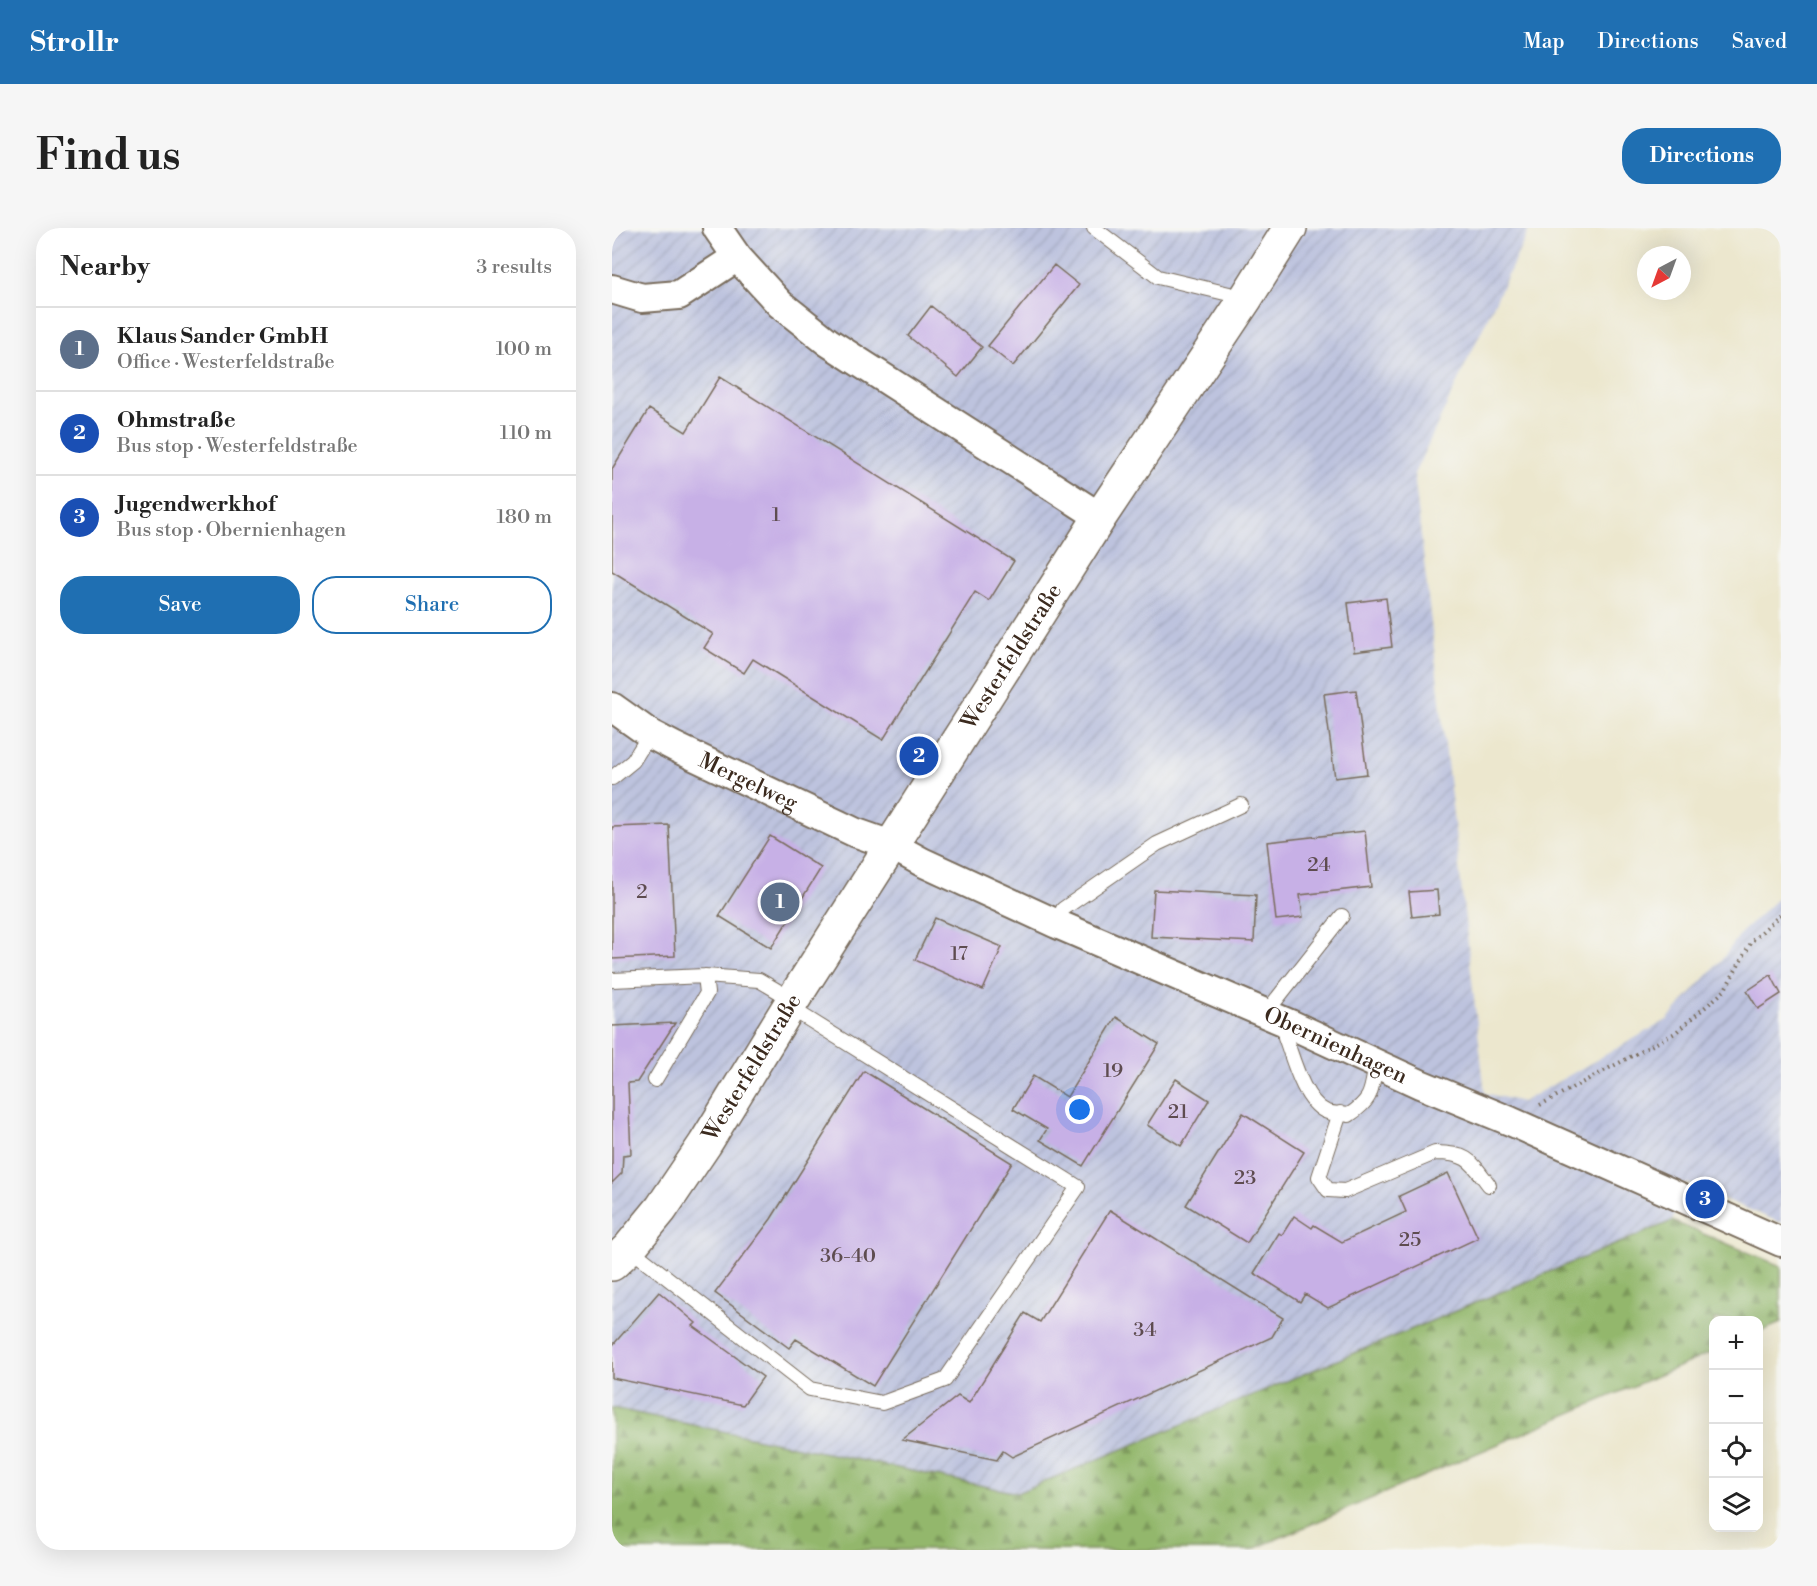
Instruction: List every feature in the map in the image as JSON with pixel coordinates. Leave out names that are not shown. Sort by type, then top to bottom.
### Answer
[{"type":"street","points":[[717,228],[737,257],[780,304],[828,342],[1100,517]]},
{"type":"street","name":"Westerfeldstraße","points":[[621,1256],[661,1209],[705,1144],[891,845],[1100,517],[1290,228]]},
{"type":"street","points":[[612,289],[642,298],[679,295],[737,257]]},
{"type":"street","name":"Mergelweg","points":[[612,707],[650,734],[854,832],[891,845]]},
{"type":"street","name":"Obernienhagen","points":[[891,845],[922,862],[1057,924],[1278,1019],[1376,1064],[1776,1234]]},
{"type":"lane","points":[[1094,228],[1158,277],[1246,298]]},
{"type":"lane","points":[[612,778],[633,761],[650,734]]},
{"type":"lane","points":[[1057,924],[1063,909],[1157,844],[1241,805]]},
{"type":"lane","points":[[1342,916],[1278,1019],[1302,1083],[1312,1099],[1326,1111],[1349,1115],[1361,1106],[1371,1094],[1376,1064]]},
{"type":"lane","points":[[655,1080],[707,993],[705,976]]},
{"type":"lane","points":[[612,980],[705,976],[759,980],[791,1004],[1078,1188],[945,1380],[882,1403],[810,1389],[621,1256]]},
{"type":"lane","points":[[1340,1113],[1319,1177],[1328,1190],[1345,1191],[1436,1154],[1450,1153],[1471,1160],[1489,1185]]},
{"type":"path","points":[[1510,1121],[1675,1033],[1724,991],[1752,941],[1781,914]]},
{"type":"shaded area","points":[[612,228],[1530,228],[1414,474],[1485,1093],[1522,1102],[1667,1020],[1723,958],[1741,933],[1781,895],[1781,1223],[1686,1183],[1672,1221],[1017,1493],[612,1408]]},
{"type":"green space","points":[[1672,1221],[1781,1266],[1781,1323],[1763,1330],[1763,1316],[1709,1316],[1709,1354],[1251,1550],[612,1550],[612,1408],[1017,1493]]},
{"type":"building","points":[[1054,265],[1079,285],[1013,366],[988,346]]},
{"type":"building","points":[[931,306],[982,347],[958,377],[908,336]]},
{"type":"building","points":[[720,377],[1014,561],[989,601],[975,592],[883,740],[753,659],[744,673],[704,648],[713,634],[612,571],[612,469],[649,409],[686,432]]},
{"type":"building","points":[[1386,598],[1392,647],[1354,652],[1348,603]]},
{"type":"building","points":[[1356,690],[1367,774],[1335,778],[1324,694]]},
{"type":"building","points":[[669,825],[675,956],[612,959],[612,827]]},
{"type":"building","points":[[1365,831],[1371,887],[1300,895],[1303,917],[1276,920],[1267,842]]},
{"type":"building","points":[[770,836],[821,868],[771,948],[719,916]]},
{"type":"building","points":[[1154,890],[1256,895],[1254,942],[1151,937]]},
{"type":"building","points":[[1437,890],[1439,914],[1412,917],[1409,892]]},
{"type":"building","points":[[935,918],[1002,947],[983,990],[915,960]]},
{"type":"building","points":[[1771,975],[1781,994],[1758,1009],[1747,991]]},
{"type":"building","points":[[1116,1017],[1159,1044],[1083,1166],[1040,1140],[1047,1129],[1013,1109],[1033,1076],[1067,1097]]},
{"type":"building","points":[[675,1023],[637,1082],[628,1083],[631,1154],[623,1155],[622,1173],[612,1183],[612,1026]]},
{"type":"building","points":[[864,1071],[1012,1163],[873,1386],[796,1339],[789,1348],[715,1293],[771,1219]]},
{"type":"building","points":[[1176,1079],[1209,1100],[1181,1146],[1147,1125]]},
{"type":"building","points":[[1243,1113],[1304,1152],[1247,1243],[1186,1205]]},
{"type":"building","points":[[1448,1173],[1478,1238],[1328,1308],[1305,1294],[1300,1302],[1254,1273],[1279,1233],[1282,1235],[1294,1216],[1312,1228],[1314,1225],[1342,1242],[1406,1212],[1399,1196]]},
{"type":"building","points":[[1110,1210],[1283,1318],[1272,1337],[1012,1457],[1003,1451],[997,1460],[902,1440],[958,1396],[969,1403],[1025,1313],[1040,1322]]},
{"type":"building","points":[[659,1292],[696,1323],[693,1326],[763,1377],[743,1405],[612,1378],[612,1346]]},
{"type":"place","name":"Ohmstraße","points":[[919,756]]},
{"type":"place","name":"Klaus Sander GmbH","points":[[780,902]]},
{"type":"place","name":"Jugendwerkhof","points":[[1705,1199]]}]
